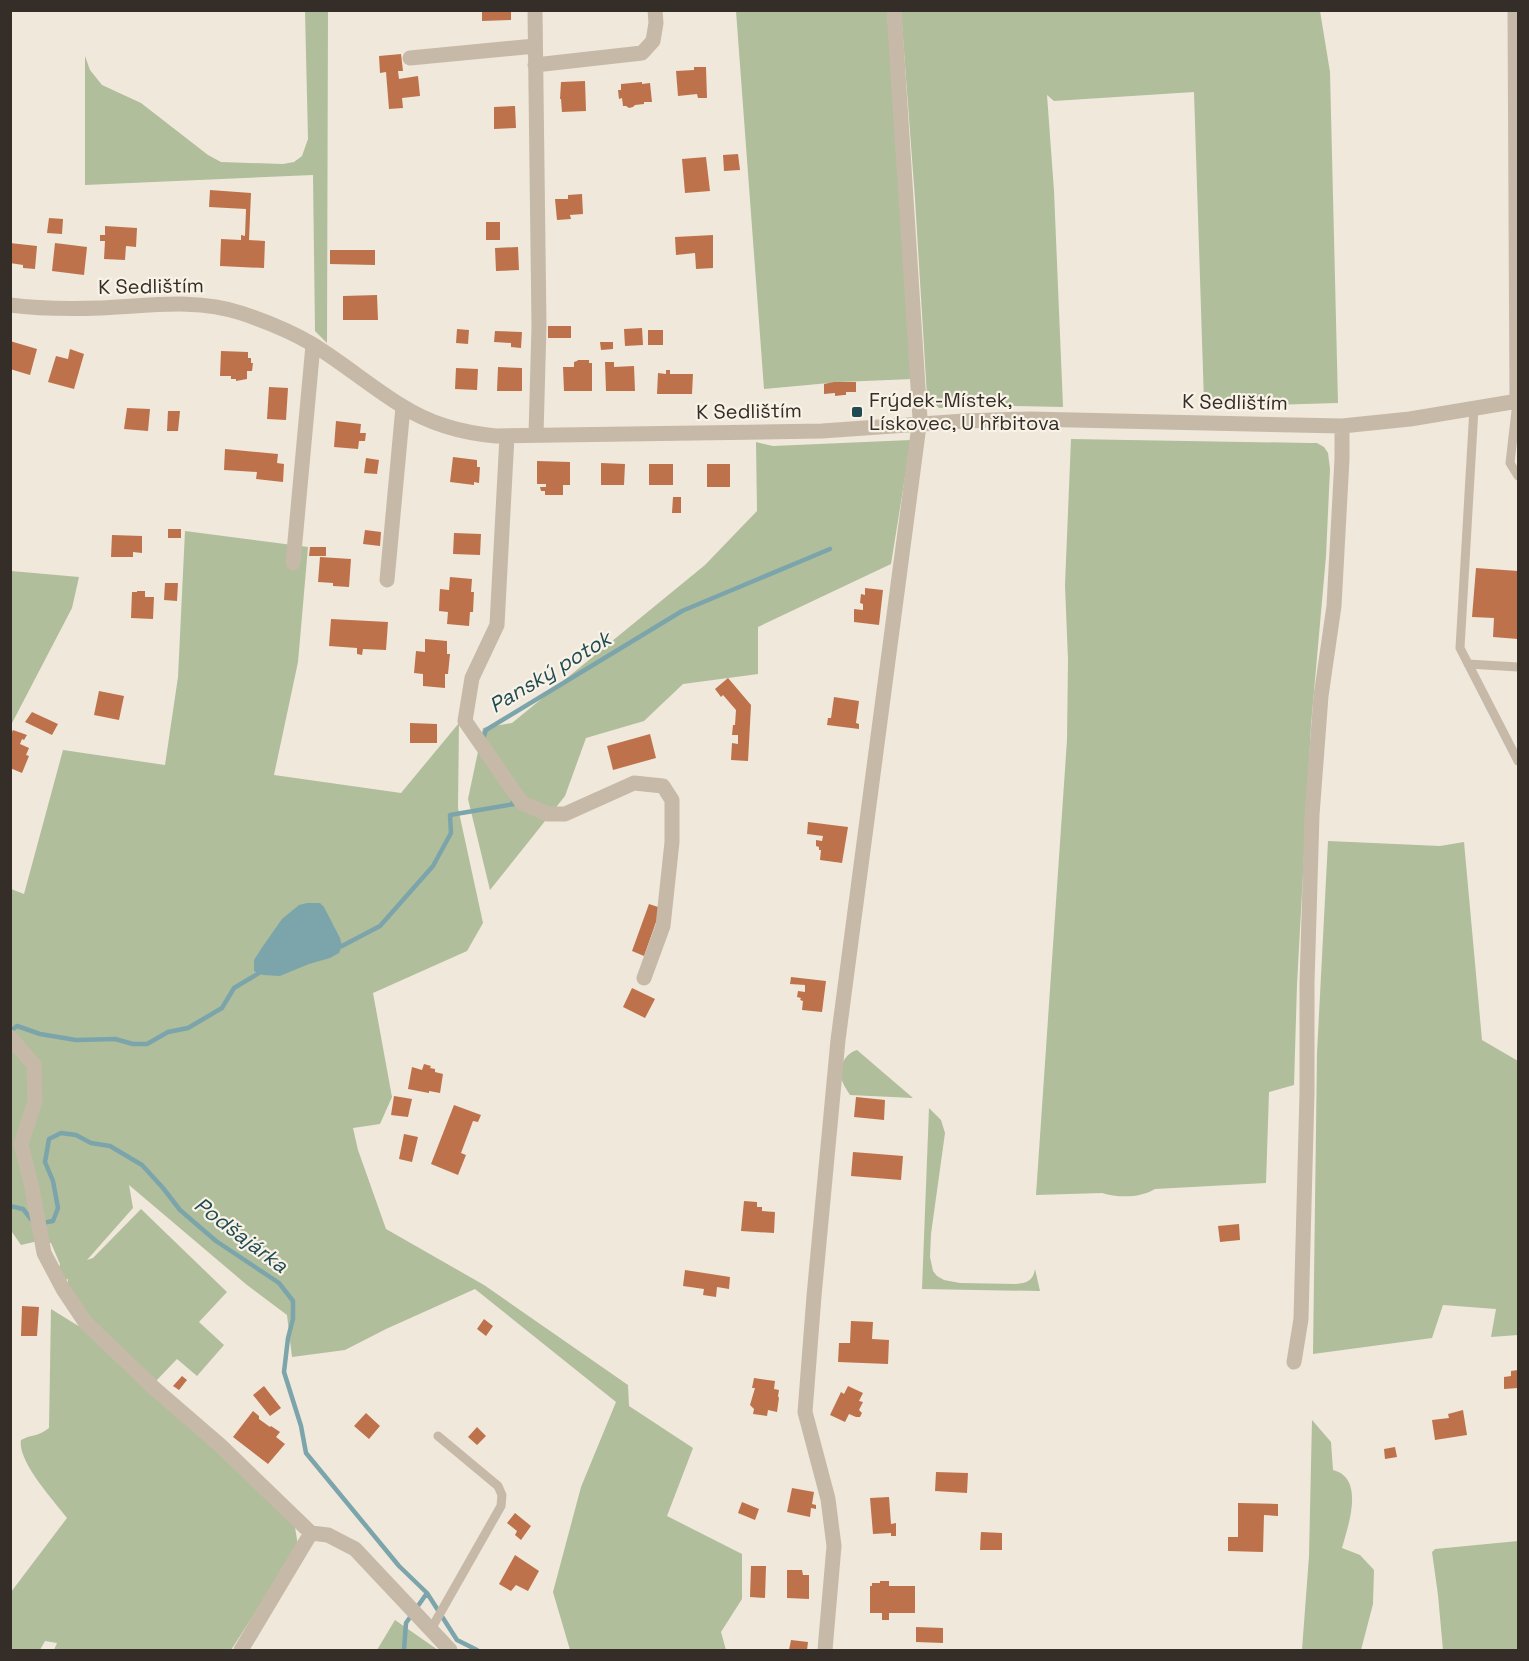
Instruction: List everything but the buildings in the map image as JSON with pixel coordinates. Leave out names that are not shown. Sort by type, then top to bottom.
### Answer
[{"type":"street","points":[[535,10],[538,326],[536,435]]},
{"type":"street","points":[[535,65],[642,53],[653,41],[656,23],[655,10]]},
{"type":"street","points":[[825,1650],[834,1546],[828,1499],[805,1412],[837,1040],[920,423],[894,10]]},
{"type":"street","points":[[1515,10],[1517,401]]},
{"type":"street","points":[[410,58],[534,46]]},
{"type":"street","name":"K Sedlištím","points":[[10,305],[65,309],[200,304],[246,314],[313,345],[403,407],[422,417],[457,430],[484,435],[822,431],[920,423],[1039,419],[1342,426],[1410,419],[1517,401]]},
{"type":"street","points":[[293,563],[313,345]]},
{"type":"street","points":[[387,580],[403,407]]},
{"type":"street","points":[[1294,1362],[1301,1307],[1312,815],[1321,696],[1334,606],[1342,426]]},
{"type":"street","points":[[507,436],[497,625],[472,678],[465,721],[522,803],[548,813],[565,813],[634,783],[663,786],[672,800],[672,842],[663,926],[644,978]]},
{"type":"street","points":[[10,1037],[34,1065],[35,1101],[21,1144],[44,1253],[54,1274],[85,1322],[154,1389],[221,1446],[311,1533],[327,1534],[355,1549],[450,1650]]},
{"type":"street","points":[[242,1650],[311,1533]]},
{"type":"lane","points":[[1517,401],[1510,463],[1518,476]]},
{"type":"lane","points":[[1473,408],[1460,648],[1518,761]]},
{"type":"lane","points":[[1468,664],[1518,667]]},
{"type":"lane","points":[[430,1631],[501,1506],[502,1495],[498,1486],[438,1436]]},
{"type":"green space","points":[[305,11],[328,11],[327,343],[315,331],[313,175],[85,185],[85,56],[90,70],[102,85],[141,103],[208,155],[221,162],[283,164],[294,162],[302,156],[308,139]]},
{"type":"green space","points":[[736,11],[887,11],[913,379],[840,382],[764,389]]},
{"type":"green space","points":[[901,11],[1320,11],[1330,72],[1338,403],[1271,405],[1204,402],[1194,92],[1054,101],[1047,95],[1054,191],[1063,407],[939,408],[927,396]]},
{"type":"green space","points":[[1071,439],[1317,443],[1328,453],[1330,469],[1326,556],[1311,725],[1294,1085],[1269,1092],[1266,1183],[1155,1189],[1129,1196],[1102,1193],[1036,1195],[1067,740],[1068,660],[1065,585]]},
{"type":"green space","points":[[911,440],[891,564],[758,627],[758,674],[683,684],[644,721],[586,738],[565,796],[490,890],[468,799],[483,728],[512,723],[705,565],[757,511],[756,442],[773,446]]},
{"type":"green space","points":[[185,531],[308,547],[298,662],[274,775],[401,793],[459,723],[458,808],[483,923],[467,951],[373,993],[392,1097],[380,1124],[353,1128],[358,1150],[386,1229],[484,1285],[628,1385],[629,1406],[693,1448],[667,1516],[742,1554],[742,1599],[721,1632],[726,1650],[570,1650],[553,1592],[581,1487],[616,1402],[475,1289],[345,1350],[292,1357],[287,1315],[247,1285],[129,1185],[133,1208],[87,1260],[93,1258],[141,1209],[227,1292],[199,1322],[224,1345],[197,1376],[177,1359],[155,1382],[96,1325],[68,1287],[68,1279],[65,1280],[58,1271],[60,1264],[51,1243],[38,1241],[21,1245],[12,1232],[11,1239],[11,889],[24,894],[63,750],[165,765],[178,677]]},
{"type":"green space","points":[[11,571],[79,577],[72,608],[11,725]]},
{"type":"green space","points":[[1328,841],[1440,846],[1464,842],[1482,1040],[1518,1061],[1518,1335],[1491,1337],[1496,1309],[1443,1305],[1432,1338],[1313,1354],[1317,1053]]},
{"type":"green space","points":[[857,1050],[913,1098],[850,1095],[840,1073],[846,1057]]},
{"type":"green space","points":[[929,1108],[941,1120],[945,1133],[931,1234],[930,1257],[933,1271],[944,1280],[960,1283],[1016,1284],[1029,1281],[1035,1269],[1040,1291],[922,1289]]},
{"type":"green space","points":[[51,1309],[80,1327],[194,1430],[295,1527],[298,1546],[231,1650],[54,1650],[57,1643],[45,1641],[40,1650],[11,1650],[11,1592],[67,1518],[30,1469],[21,1449],[21,1440],[42,1433],[49,1428]]},
{"type":"green space","points":[[1312,1420],[1331,1442],[1333,1470],[1342,1474],[1351,1489],[1351,1510],[1342,1548],[1360,1555],[1374,1570],[1373,1604],[1361,1650],[1302,1650],[1309,1556]]},
{"type":"green space","points":[[1518,1541],[1518,1650],[1443,1650],[1432,1552],[1435,1549]]},
{"type":"green space","points":[[395,1620],[438,1650],[377,1650]]},
{"type":"water","points":[[320,903],[324,907],[340,938],[342,946],[339,953],[280,976],[263,975],[254,971],[254,960],[282,919],[299,905]]},
{"type":"waterway","name":"Panský potok","points":[[483,739],[486,730],[682,611],[830,549]]},
{"type":"waterway","name":"Panský potok","points":[[337,947],[380,926],[433,866],[451,833],[450,815],[514,804],[513,801]]},
{"type":"waterway","name":"Panský potok","points":[[13,1029],[17,1026],[40,1034],[76,1040],[115,1039],[133,1044],[147,1044],[168,1032],[188,1028],[222,1008],[234,988],[264,970]]},
{"type":"waterway","name":"Podšajárka","points":[[42,1223],[53,1221],[58,1208],[53,1181],[45,1162],[49,1139],[61,1133],[76,1135],[91,1143],[110,1146],[142,1165],[180,1210],[216,1241],[279,1283],[293,1301],[293,1319],[284,1372],[301,1426],[306,1453],[399,1566],[427,1593],[457,1640],[477,1650]]},
{"type":"waterway","name":"Podšajárka","points":[[10,1206],[23,1209],[31,1219],[35,1220]]},
{"type":"waterway","name":"Panský potok","points":[[404,1650],[406,1623],[427,1593]]},
{"type":"place","name":"Frýdek-Místek, Lískovec, U hřbitova","points":[[857,412]]}]
